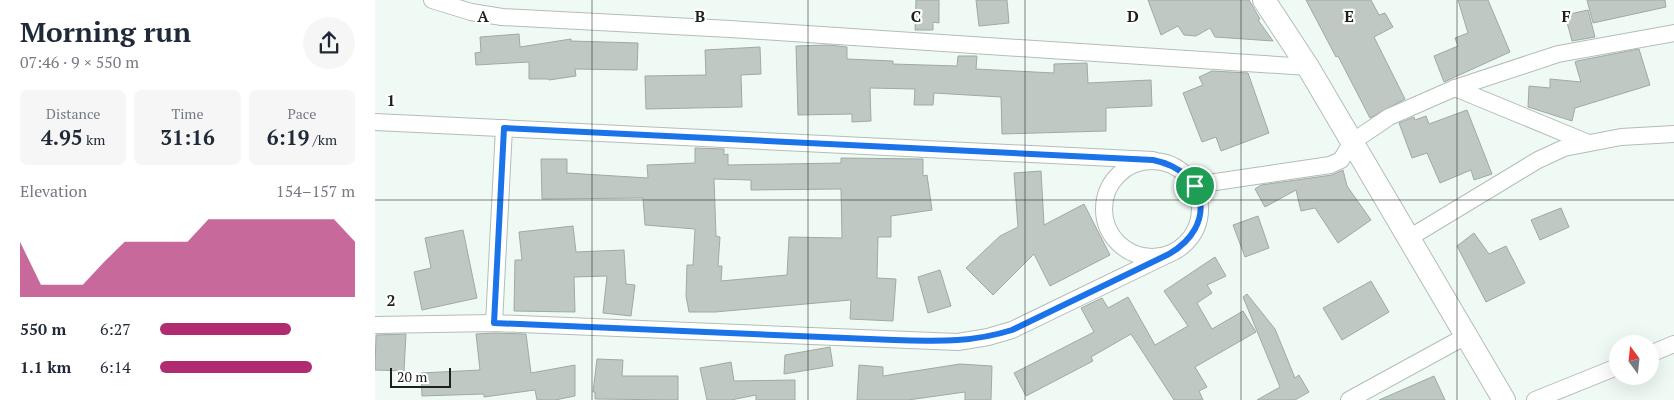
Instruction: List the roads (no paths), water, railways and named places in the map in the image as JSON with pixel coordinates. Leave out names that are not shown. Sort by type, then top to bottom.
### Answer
[{"type":"main road","points":[[1264,0],[1308,67],[1504,400]]},
{"type":"street","points":[[432,0],[471,12],[502,16],[1308,67]]},
{"type":"street","points":[[1195,186],[1330,165],[1341,160],[1352,142],[1389,117],[1455,88],[1557,54],[1674,33]]},
{"type":"street","points":[[1455,88],[1586,142]]},
{"type":"street","points":[[375,122],[1153,160],[1170,164],[1184,172],[1195,186],[1200,202],[1200,217],[1195,233],[1184,246],[1012,330],[988,338],[958,342],[494,323],[375,325]]},
{"type":"street","points":[[494,323],[504,128]]},
{"type":"street","points":[[1409,238],[1538,160],[1564,148],[1586,142],[1674,134]]},
{"type":"street","points":[[1153,160],[1138,162],[1123,170],[1111,182],[1105,198],[1104,215],[1109,231],[1114,238],[1133,254],[1149,257],[1169,254]]},
{"type":"street","points":[[1349,400],[1466,336]]},
{"type":"street","points":[[1659,350],[1674,344]]},
{"type":"street","points":[[1535,400],[1609,370]]}]
